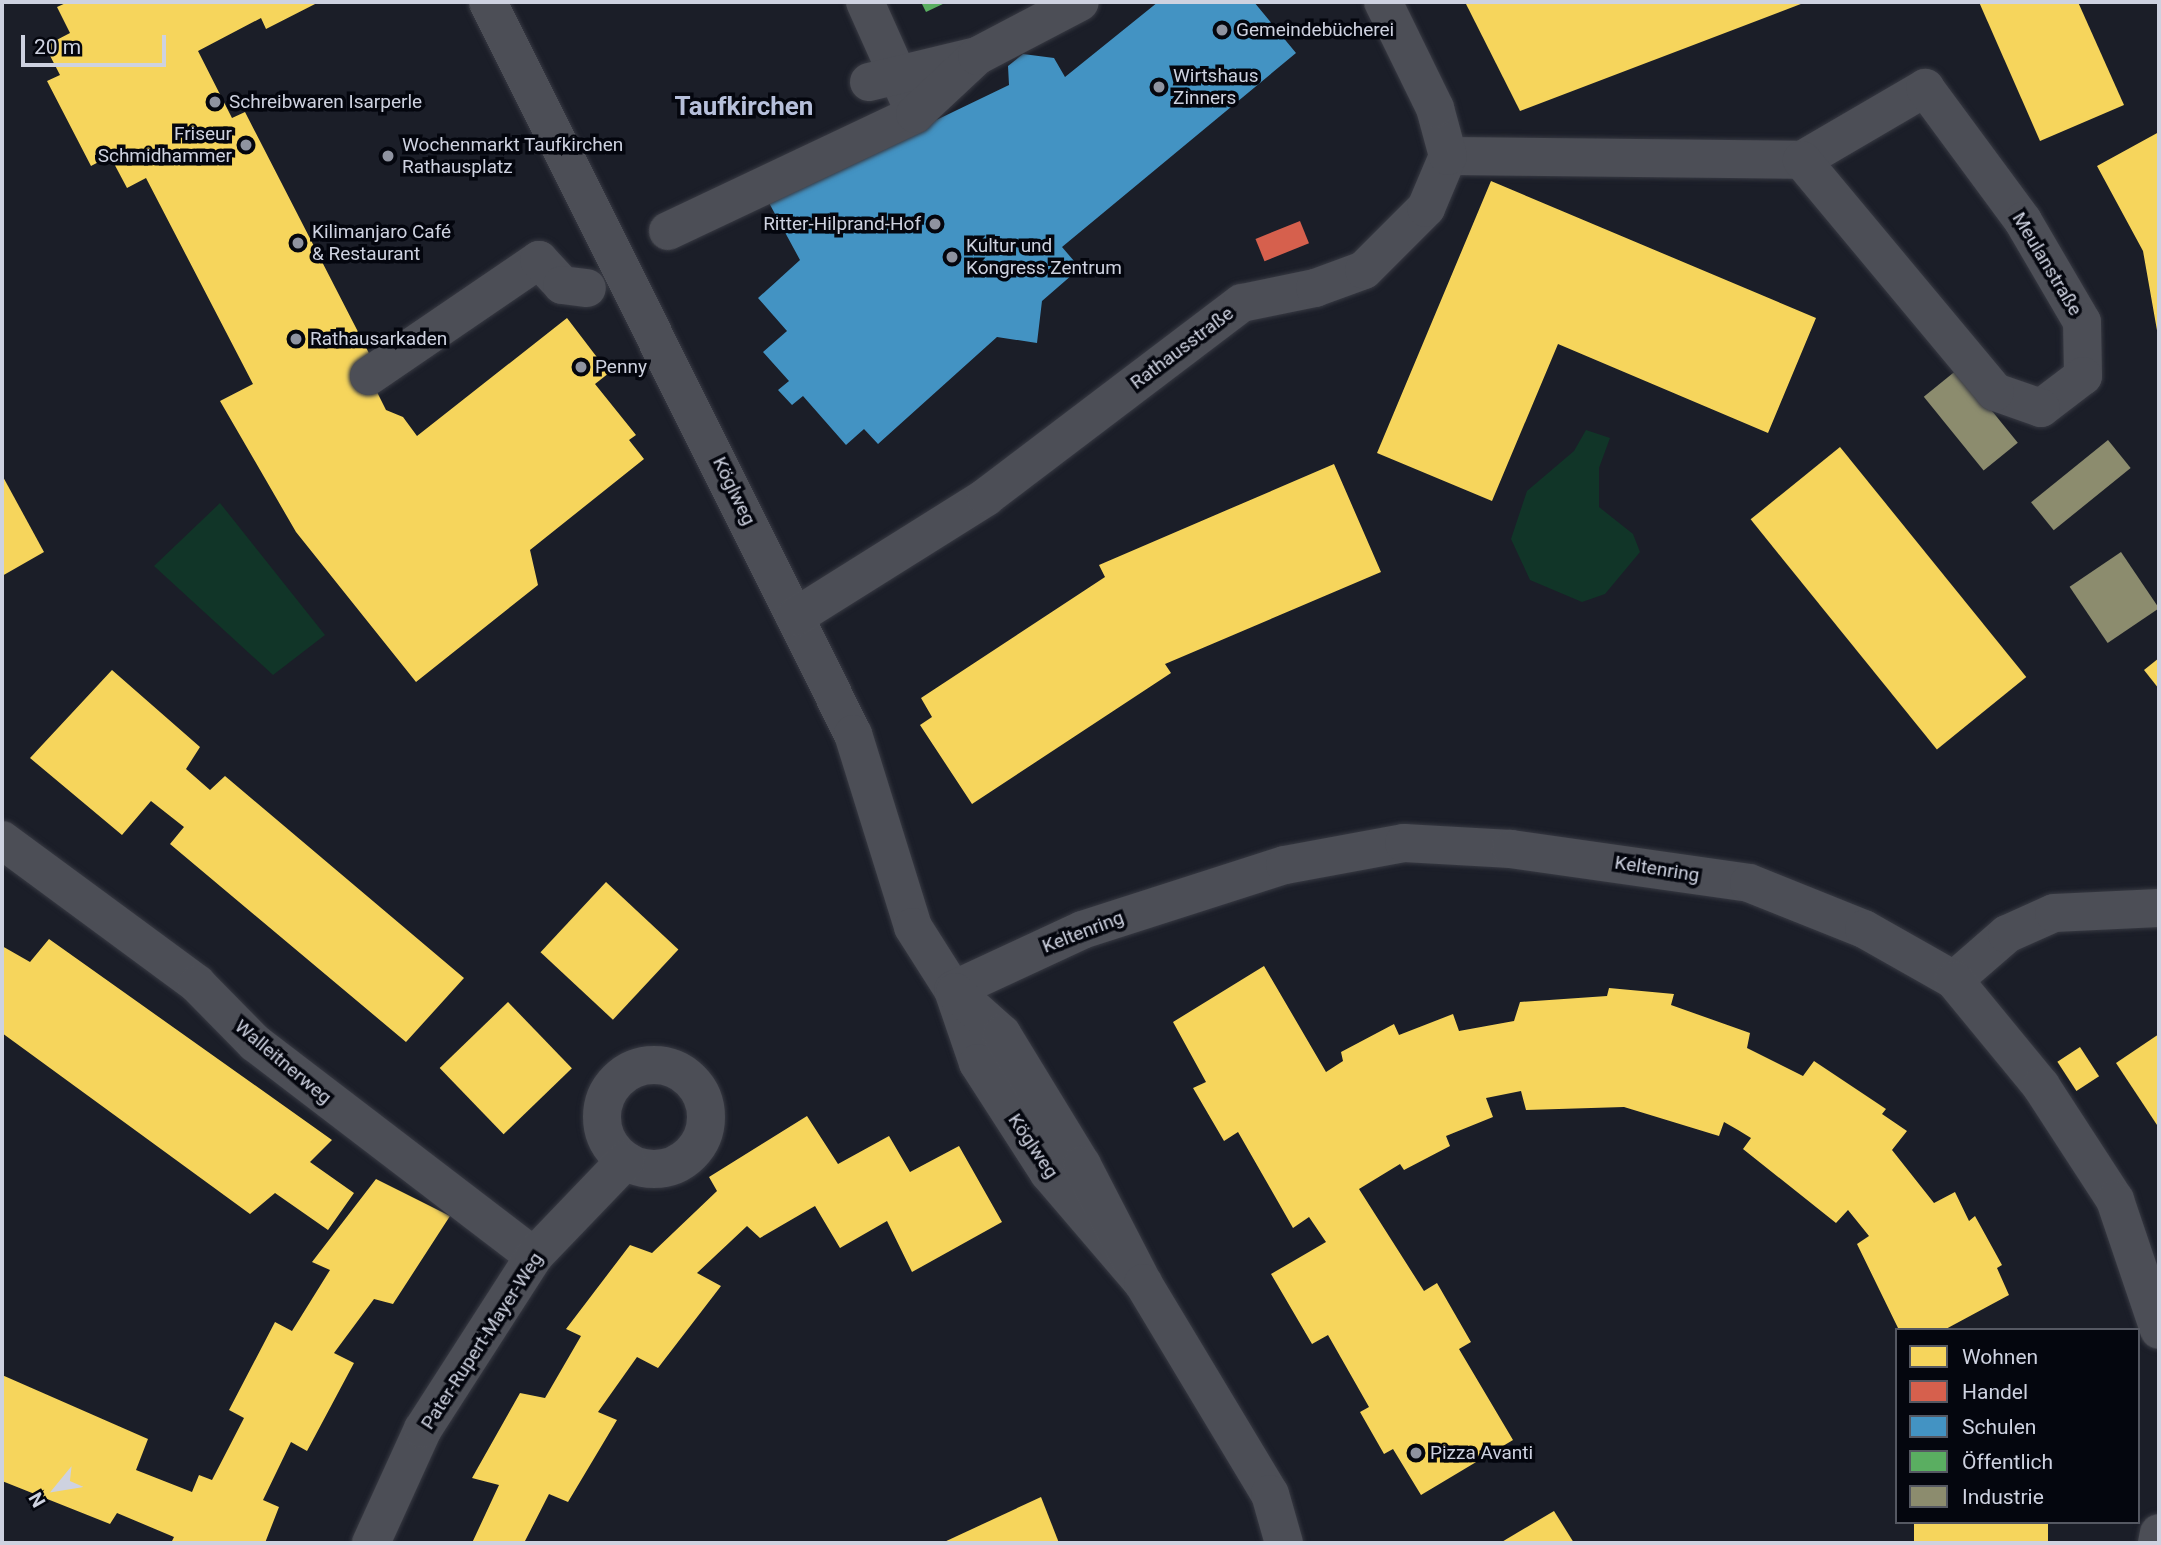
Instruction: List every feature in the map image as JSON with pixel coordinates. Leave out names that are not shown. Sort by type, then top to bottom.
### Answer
[{"type":"street","name":"Köglweg","points":[[488,2],[853,734],[913,927],[953,990],[1002,1034],[1082,1166],[1143,1283],[1270,1494],[1284,1543]]},
{"type":"street","points":[[864,2],[883,78],[915,114]]},
{"type":"street","points":[[883,78],[976,56],[1080,2]]},
{"type":"street","points":[[1383,2],[1435,108],[1448,156],[1802,160]]},
{"type":"street","points":[[668,230],[915,114],[976,56]]},
{"type":"street","name":"Meulanstraße","points":[[1925,88],[2023,221],[2082,322],[2083,376],[2040,408],[1995,393],[1802,160],[1925,88]]},
{"type":"street","name":"Rathausstraße","points":[[795,617],[986,497],[1242,303],[1315,288],[1364,270],[1426,208],[1448,156]]},
{"type":"street","points":[[369,376],[538,260],[562,285],[587,288]]},
{"type":"street","name":"Walleitnerweg","points":[[2,840],[197,984],[255,1044],[534,1256]]},
{"type":"street","name":"Keltenring","points":[[953,990],[1082,930],[1285,865],[1404,843],[1619,862],[1749,883],[1864,929],[1954,981],[2041,1086],[2115,1200],[2159,1330]]},
{"type":"street","points":[[1954,981],[2007,934],[2054,913],[2159,908]]},
{"type":"street","name":"Pater-Rupert-Mayer-Weg","points":[[371,1543],[423,1429],[534,1256],[625,1161]]},
{"type":"street","points":[[2157,1543],[2159,1534]]},
{"type":"green space","points":[[1586,430],[1610,438],[1599,468],[1599,507],[1633,534],[1640,552],[1605,594],[1582,602],[1530,580],[1511,539],[1527,491],[1574,451]]},
{"type":"green space","points":[[220,503],[325,635],[273,675],[154,566]]},
{"type":"building: Wohnen","name":"Rathausarkaden","points":[[68,2],[319,2],[266,29],[261,18],[198,51],[232,118],[245,112],[372,359],[363,364],[386,410],[403,417],[417,436],[567,318],[609,373],[595,384],[636,435],[629,440],[644,459],[530,550],[538,585],[416,682],[296,532],[220,401],[253,384],[146,178],[127,188],[110,156],[91,166],[47,81],[60,75],[45,46],[70,33],[57,7]]},
{"type":"building: Wohnen","points":[[1465,2],[1806,2],[1520,111]]},
{"type":"building: Wohnen","points":[[1979,2],[2078,2],[2124,105],[2040,141]]},
{"type":"building: Wohnen","points":[[2159,132],[2158,336],[2143,251],[2097,166]]},
{"type":"building: Wohnen","points":[[1491,181],[1816,318],[1768,433],[1558,344],[1492,501],[1377,453]]},
{"type":"building: Wohnen","points":[[1840,447],[2026,677],[1937,749],[1751,519]]},
{"type":"building: Wohnen","points":[[1334,464],[1381,572],[1165,664],[1171,673],[972,804],[920,725],[932,717],[921,698],[1105,577],[1099,565]]},
{"type":"building: Wohnen","points":[[2,475],[44,552],[2,576]]},
{"type":"building: Wohnen","points":[[2159,658],[2159,689],[2144,670]]},
{"type":"building: Wohnen","points":[[112,670],[200,747],[186,769],[210,790],[225,776],[464,978],[406,1042],[170,844],[184,827],[151,801],[122,835],[30,758]]},
{"type":"building: Wohnen","points":[[606,882],[678,950],[613,1020],[541,952]]},
{"type":"building: Wohnen","points":[[49,939],[332,1140],[310,1162],[354,1193],[328,1230],[275,1193],[250,1214],[2,1033],[2,946],[30,962]]},
{"type":"building: Wohnen","points":[[1264,966],[1326,1072],[1343,1061],[1341,1052],[1394,1024],[1399,1035],[1453,1014],[1459,1031],[1514,1021],[1520,1002],[1607,996],[1609,988],[1674,994],[1671,1005],[1750,1033],[1747,1048],[1803,1076],[1814,1061],[1886,1109],[1882,1114],[1907,1131],[1892,1150],[1934,1203],[1955,1192],[1969,1221],[1975,1216],[2002,1265],[1997,1268],[2009,1295],[1948,1328],[1898,1328],[1857,1244],[1869,1236],[1848,1210],[1836,1223],[1743,1149],[1751,1138],[1724,1122],[1719,1136],[1624,1107],[1526,1110],[1521,1091],[1486,1098],[1493,1117],[1446,1136],[1450,1146],[1404,1170],[1400,1164],[1359,1189],[1424,1291],[1437,1283],[1471,1342],[1459,1349],[1513,1440],[1421,1495],[1393,1449],[1384,1454],[1360,1412],[1369,1407],[1328,1335],[1312,1344],[1271,1274],[1326,1242],[1309,1217],[1293,1228],[1238,1132],[1224,1141],[1193,1088],[1206,1082],[1173,1022]]},
{"type":"building: Wohnen","points":[[508,1002],[572,1068],[504,1134],[440,1068]]},
{"type":"building: Wohnen","points":[[2159,1034],[2159,1128],[2116,1063]]},
{"type":"building: Wohnen","points":[[2080,1047],[2099,1076],[2076,1091],[2057,1062]]},
{"type":"building: Wohnen","points":[[807,1116],[838,1164],[889,1136],[910,1172],[959,1146],[1002,1222],[912,1272],[887,1221],[840,1248],[815,1206],[760,1238],[747,1226],[697,1273],[721,1286],[658,1368],[637,1357],[598,1412],[617,1420],[568,1502],[549,1494],[524,1543],[472,1543],[499,1485],[472,1478],[520,1393],[545,1398],[581,1336],[566,1329],[630,1245],[652,1253],[717,1191],[709,1177]]},
{"type":"building: Wohnen","points":[[376,1179],[450,1216],[393,1304],[374,1299],[334,1353],[354,1363],[307,1451],[291,1442],[263,1500],[279,1507],[265,1543],[171,1543],[174,1537],[117,1513],[110,1524],[2,1481],[2,1375],[148,1439],[136,1470],[192,1492],[199,1475],[212,1480],[244,1418],[229,1410],[275,1322],[292,1331],[330,1270],[312,1262]]},
{"type":"building: Wohnen","points":[[1041,1497],[1059,1543],[942,1543]]},
{"type":"building: Wohnen","points":[[1554,1511],[1574,1543],[1500,1543]]},
{"type":"building: Wohnen","points":[[1914,1524],[2048,1524],[2048,1543],[1914,1543]]},
{"type":"building: Handel","points":[[1300,221],[1309,243],[1264,261],[1255,239]]},
{"type":"building: Schulen","name":"Ritter-Hilprand-Hof","points":[[1158,2],[1254,2],[1296,53],[1062,247],[1080,268],[1042,301],[1037,343],[997,337],[878,444],[864,429],[846,445],[803,396],[792,405],[778,390],[789,381],[763,352],[787,331],[758,298],[800,260],[768,201],[1009,85],[1008,66],[1023,54],[1054,58],[1065,77]]},
{"type":"building: Öffentlich","points":[[921,2],[947,2],[926,12]]},
{"type":"building: Industrie","points":[[1958,369],[2018,443],[1984,471],[1924,397]]},
{"type":"building: Industrie","points":[[2108,440],[2131,468],[2054,530],[2031,502]]},
{"type":"building: Industrie","points":[[2121,552],[2159,608],[2108,643],[2070,587]]},
{"type":"place","name":"Gemeindebücherei","points":[[1222,30]]},
{"type":"place","name":"Wirtshaus Zinners","points":[[1159,87]]},
{"type":"place","name":"Schreibwaren Isarperle","points":[[215,102]]},
{"type":"place","name":"Friseur Schmidhammer","points":[[246,145]]},
{"type":"place","name":"Wochenmarkt Taufkirchen Rathausplatz","points":[[388,156]]},
{"type":"place","name":"Ritter-Hilprand-Hof","points":[[935,224]]},
{"type":"place","name":"Kilimanjaro Café & Restaurant","points":[[298,243]]},
{"type":"place","name":"Kultur und Kongress Zentrum","points":[[952,257]]},
{"type":"place","name":"Rathausarkaden","points":[[296,339]]},
{"type":"place","name":"Penny","points":[[581,367]]},
{"type":"place","name":"Pizza Avanti","points":[[1416,1453]]},
{"type":"district","name":"Taufkirchen","points":[[744,107]]}]
